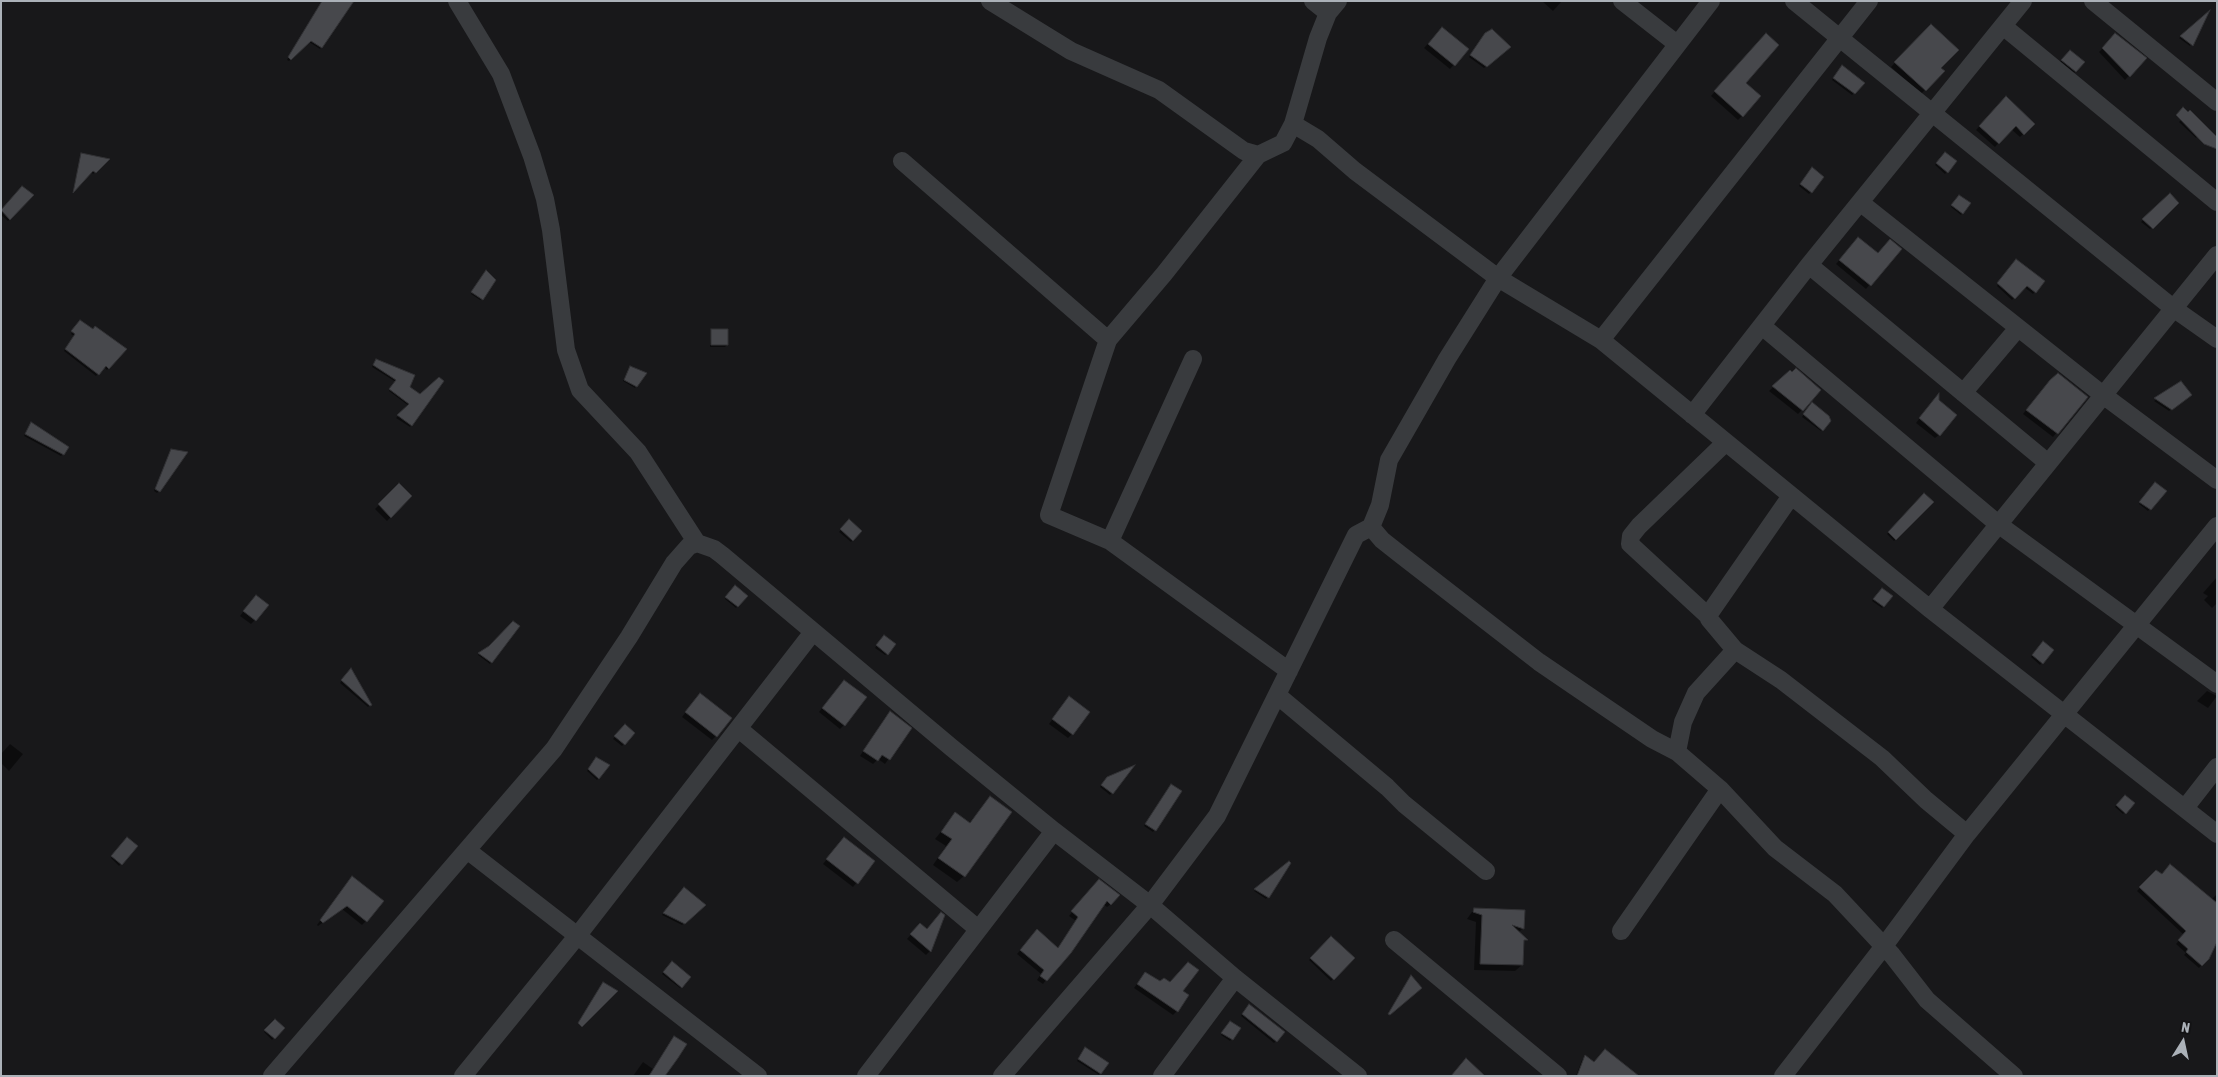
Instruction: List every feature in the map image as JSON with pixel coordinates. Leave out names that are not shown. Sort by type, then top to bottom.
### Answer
[{"type":"street","points":[[457,1],[501,74],[532,156],[545,199],[551,230],[566,350],[580,390],[638,452],[697,543],[714,549],[722,555],[952,748],[1054,831],[1150,904],[1236,978],[1358,1076]]},
{"type":"street","points":[[1289,671],[1110,540],[1049,515],[1108,340],[1164,274],[1258,155],[1283,144],[1294,124],[1318,38],[1333,7],[1313,1]]},
{"type":"street","points":[[1622,1],[1677,44]]},
{"type":"street","points":[[1002,1076],[1150,904],[1217,816],[1356,535],[1371,527],[1380,505],[1390,460],[1447,359],[1498,278],[1711,1]]},
{"type":"street","points":[[1794,1],[2173,308],[2217,339]]},
{"type":"street","points":[[1601,340],[1868,1]]},
{"type":"street","points":[[1692,415],[1810,265],[2023,1]]},
{"type":"street","points":[[2093,1],[2217,102]]},
{"type":"street","points":[[997,3],[1071,51],[1159,90],[1244,151],[1258,155]]},
{"type":"street","points":[[2003,26],[2217,202]]},
{"type":"street","points":[[1294,124],[1318,139],[1355,171],[1498,278],[1601,340],[1930,608],[2065,712],[2217,834]]},
{"type":"street","points":[[902,161],[1108,340]]},
{"type":"street","points":[[1861,203],[2102,395],[2217,480]]},
{"type":"street","points":[[1930,608],[2217,255]]},
{"type":"street","points":[[1810,265],[2048,463]]},
{"type":"street","points":[[1762,326],[1998,524],[2217,684]]},
{"type":"street","points":[[1963,393],[2018,328]]},
{"type":"street","points":[[1110,540],[1193,359]]},
{"type":"street","points":[[1725,442],[1639,526],[1632,536],[1630,544],[1708,616],[1735,650],[1781,680],[1882,758],[1926,800],[1967,834]]},
{"type":"street","points":[[1708,616],[1791,496]]},
{"type":"street","points":[[1783,1076],[1884,946],[1967,834],[2217,526]]},
{"type":"street","points":[[1371,527],[1382,540],[1539,662],[1652,739],[1676,752],[1720,789],[1775,848],[1835,894],[1884,946],[1927,1000],[2014,1076]]},
{"type":"street","points":[[272,1076],[554,749],[629,637],[674,563],[685,550],[697,543]]},
{"type":"street","points":[[464,1076],[578,936],[813,632]]},
{"type":"street","points":[[1676,752],[1683,722],[1696,693],[1735,650]]},
{"type":"street","points":[[1277,695],[1388,787],[1404,804],[1486,871]]},
{"type":"street","points":[[739,729],[978,929]]},
{"type":"street","points":[[2186,808],[2217,767]]},
{"type":"street","points":[[1621,931],[1720,789]]},
{"type":"street","points":[[866,1076],[1054,831]]},
{"type":"street","points":[[467,850],[758,1076]]},
{"type":"street","points":[[1394,940],[1558,1076]]},
{"type":"street","points":[[1162,1076],[1236,978]]},
{"type":"building","points":[[322,1],[354,1],[322,48],[311,41],[291,60],[288,57]]},
{"type":"building","points":[[2210,10],[2193,46],[2180,36]]},
{"type":"building","points":[[1931,24],[1959,50],[1941,68],[1945,71],[1926,91],[1894,62]]},
{"type":"building","points":[[1442,27],[1469,49],[1455,66],[1428,44]]},
{"type":"building","points":[[1492,29],[1511,47],[1487,67],[1470,55],[1485,33]]},
{"type":"building","points":[[1766,33],[1779,45],[1746,83],[1761,96],[1743,117],[1714,91]]},
{"type":"building","points":[[2115,33],[2147,58],[2130,77],[2102,48]]},
{"type":"building","points":[[2070,50],[2085,62],[2076,72],[2061,60]]},
{"type":"building","points":[[1842,65],[1865,83],[1855,94],[1833,78]]},
{"type":"building","points":[[2006,96],[2035,124],[2024,135],[2016,126],[1999,144],[1979,126]]},
{"type":"building","points":[[2183,107],[2188,112],[2190,110],[2217,137],[2217,149],[2204,144],[2176,115]]},
{"type":"building","points":[[1945,152],[1957,161],[1948,173],[1936,163]]},
{"type":"building","points":[[81,153],[110,159],[96,173],[93,171],[73,193]]},
{"type":"building","points":[[1812,167],[1824,177],[1812,193],[1800,184]]},
{"type":"building","points":[[22,186],[34,195],[10,220],[1,210]]},
{"type":"building","points":[[2170,193],[2179,203],[2153,229],[2142,219]]},
{"type":"building","points":[[1959,195],[1971,203],[1963,214],[1951,205]]},
{"type":"building","points":[[1858,237],[1878,253],[1890,239],[1902,249],[1871,286],[1839,260]]},
{"type":"building","points":[[2016,259],[2045,281],[2036,293],[2027,286],[2015,299],[1997,283]]},
{"type":"building","points":[[486,270],[496,280],[483,300],[471,292]]},
{"type":"building","points":[[80,320],[93,329],[95,326],[127,349],[109,369],[106,366],[99,375],[65,349],[75,334],[71,331]]},
{"type":"building","points":[[711,329],[728,329],[728,345],[711,345]]},
{"type":"building","points":[[376,359],[415,375],[410,387],[420,394],[439,377],[444,381],[412,426],[397,415],[409,404],[389,389],[396,380],[373,365]]},
{"type":"building","points":[[630,366],[647,373],[637,387],[624,380]]},
{"type":"building","points":[[1796,368],[1821,390],[1803,411],[1772,386],[1790,370],[1792,372]]},
{"type":"building","points":[[2058,373],[2088,397],[2058,434],[2026,410]]},
{"type":"building","points":[[2181,381],[2192,395],[2172,410],[2154,398]]},
{"type":"building","points":[[1939,393],[1939,400],[1957,415],[1940,436],[1919,418]]},
{"type":"building","points":[[1812,402],[1829,416],[1831,421],[1823,431],[1803,414]]},
{"type":"building","points":[[31,422],[69,447],[64,455],[25,434]]},
{"type":"building","points":[[171,449],[188,452],[160,492],[155,489]]},
{"type":"building","points":[[2155,482],[2167,491],[2151,510],[2139,502]]},
{"type":"building","points":[[399,483],[412,496],[391,518],[378,504]]},
{"type":"building","points":[[1924,493],[1934,502],[1896,540],[1888,532]]},
{"type":"building","points":[[849,519],[862,531],[853,541],[840,529]]},
{"type":"building","points":[[735,585],[748,596],[738,607],[725,597]]},
{"type":"building","points":[[1882,588],[1893,596],[1884,607],[1873,599]]},
{"type":"building","points":[[256,595],[269,605],[256,621],[243,611]]},
{"type":"building","points":[[513,621],[520,626],[492,663],[478,653],[489,646]]},
{"type":"building","points":[[884,635],[896,644],[888,655],[876,645]]},
{"type":"building","points":[[2043,641],[2054,650],[2043,664],[2032,655]]},
{"type":"building","points":[[351,668],[372,705],[370,706],[341,680]]},
{"type":"building","points":[[844,680],[867,697],[845,726],[822,708]]},
{"type":"building","points":[[700,693],[732,718],[717,737],[685,712]]},
{"type":"building","points":[[1069,696],[1090,712],[1073,735],[1052,719]]},
{"type":"building","points":[[890,711],[912,728],[890,760],[882,755],[878,761],[863,751]]},
{"type":"building","points":[[625,724],[635,733],[625,745],[614,736]]},
{"type":"building","points":[[596,757],[610,765],[599,779],[588,769]]},
{"type":"building","points":[[1135,765],[1113,794],[1101,785],[1107,777]]},
{"type":"building","points":[[1171,784],[1182,791],[1156,831],[1145,824]]},
{"type":"building","points":[[2125,795],[2135,803],[2126,814],[2116,805]]},
{"type":"building","points":[[990,796],[1012,812],[965,877],[938,858],[952,839],[941,832],[955,812],[970,823]]},
{"type":"building","points":[[127,837],[138,846],[122,865],[111,856]]},
{"type":"building","points":[[844,837],[875,861],[858,884],[826,859]]},
{"type":"building","points":[[1289,861],[1291,863],[1269,898],[1254,889]]},
{"type":"building","points":[[2170,864],[2217,903],[2217,942],[2209,959],[2202,966],[2186,952],[2188,949],[2178,940],[2186,931],[2139,887],[2156,870],[2162,874]]},
{"type":"building","points":[[352,876],[384,901],[367,922],[347,906],[323,923],[320,920]]},
{"type":"building","points":[[1099,879],[1120,895],[1111,905],[1107,901],[1071,953],[1047,981],[1040,976],[1044,970],[1020,950],[1037,929],[1058,948],[1078,917],[1071,911]]},
{"type":"building","points":[[684,887],[706,905],[685,924],[663,913]]},
{"type":"building","points":[[1474,908],[1525,910],[1524,929],[1512,925],[1528,940],[1524,940],[1523,965],[1480,964],[1482,915],[1473,912]]},
{"type":"building","points":[[941,912],[945,915],[931,952],[910,934],[920,923],[927,929]]},
{"type":"building","points":[[1331,936],[1355,958],[1334,980],[1310,958]]},
{"type":"building","points":[[672,961],[691,977],[682,988],[663,972]]},
{"type":"building","points":[[1188,962],[1199,970],[1183,991],[1189,995],[1178,1012],[1137,984],[1145,972],[1160,981],[1164,978],[1170,982]]},
{"type":"building","points":[[1411,975],[1422,988],[1390,1015],[1388,1014]]},
{"type":"building","points":[[603,982],[618,991],[582,1027],[578,1023]]},
{"type":"building","points":[[1249,1004],[1285,1032],[1277,1042],[1242,1014]]},
{"type":"building","points":[[275,1019],[285,1028],[275,1039],[264,1030]]},
{"type":"building","points":[[1230,1021],[1241,1028],[1233,1040],[1221,1033]]},
{"type":"building","points":[[674,1036],[687,1044],[665,1076],[649,1076]]},
{"type":"building","points":[[1085,1047],[1109,1063],[1101,1074],[1078,1059]]},
{"type":"building","points":[[1605,1049],[1639,1076],[1577,1076],[1585,1055],[1594,1062]]},
{"type":"building","points":[[1466,1058],[1485,1076],[1451,1076]]}]
